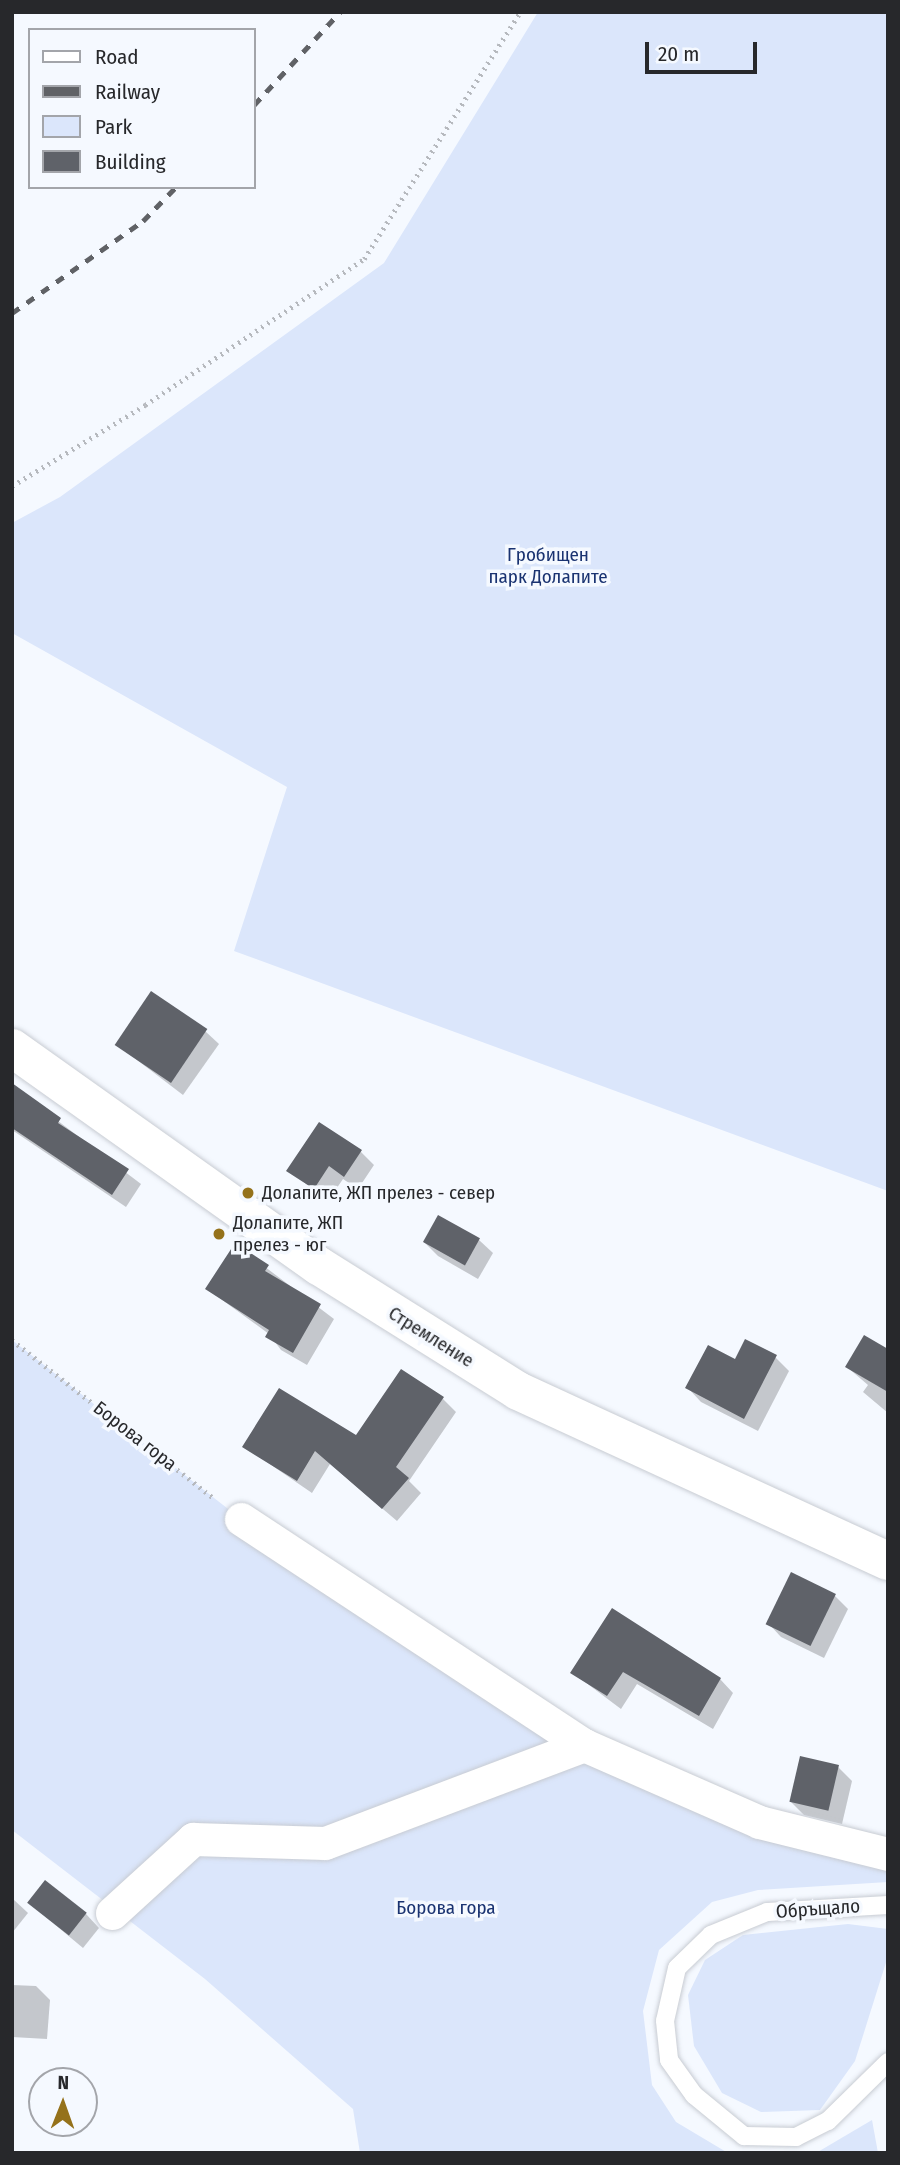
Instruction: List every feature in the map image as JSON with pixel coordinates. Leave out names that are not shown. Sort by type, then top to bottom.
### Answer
[{"type":"street","name":"Стремление","points":[[12,1048],[318,1266],[518,1391],[888,1561]]},
{"type":"street","points":[[241,1519],[584,1745],[759,1822],[888,1854]]},
{"type":"street","points":[[112,1913],[193,1839],[325,1843],[584,1745]]},
{"type":"lane","name":"Обръщало","points":[[888,1905],[767,1912],[711,1935],[677,1968],[665,2021],[669,2060],[694,2095],[744,2136],[796,2137],[828,2121],[888,2062]]},
{"type":"path","points":[[12,486],[145,405],[364,259],[520,12]]},
{"type":"path","name":"Борова гора","points":[[12,1340],[241,1519]]},
{"type":"green space","name":"Гробищен парк Долапите","points":[[538,12],[888,12],[888,1191],[234,951],[287,787],[12,633],[12,523],[60,497],[384,263]]},
{"type":"green space","name":"Борова гора","points":[[12,1340],[241,1519],[584,1745],[888,1854],[888,1882],[758,1890],[712,1902],[659,1950],[643,2011],[652,2085],[676,2122],[728,2153],[360,2153],[353,2109],[205,1979],[12,1830]]},
{"type":"green space","points":[[848,1924],[888,1929],[888,1956],[855,2061],[820,2110],[761,2112],[722,2093],[694,2046],[688,1995],[705,1960],[743,1935]]},
{"type":"green space","points":[[872,2120],[878,2153],[816,2153]]},
{"type":"building","points":[[151,991],[207,1029],[171,1083],[115,1045]]},
{"type":"building","points":[[12,1083],[61,1118],[58,1123],[129,1169],[112,1195],[12,1128]]},
{"type":"building","points":[[319,1122],[362,1150],[344,1177],[329,1166],[314,1189],[286,1171]]},
{"type":"building","points":[[438,1215],[480,1238],[465,1265],[423,1242]]},
{"type":"building","points":[[235,1243],[269,1265],[265,1271],[321,1304],[293,1353],[265,1337],[269,1330],[205,1289]]},
{"type":"building","points":[[864,1335],[888,1349],[888,1392],[845,1367]]},
{"type":"building","points":[[745,1339],[777,1355],[744,1419],[685,1388],[708,1345],[735,1359]]},
{"type":"building","points":[[401,1369],[444,1397],[396,1467],[409,1478],[382,1509],[315,1451],[297,1481],[242,1447],[279,1388],[356,1435]]},
{"type":"building","points":[[791,1572],[836,1594],[811,1646],[766,1624]]},
{"type":"building","points":[[612,1608],[721,1678],[699,1716],[623,1672],[607,1696],[570,1673]]},
{"type":"building","points":[[800,1756],[839,1765],[828,1811],[789,1802]]},
{"type":"building","points":[[45,1880],[87,1913],[69,1935],[27,1903]]},
{"type":"railway","points":[[256,103],[340,12]]},
{"type":"railway","points":[[12,313],[143,221],[174,189]]},
{"type":"place","name":"Долапите, ЖП прелез - север","points":[[248,1193]]},
{"type":"place","name":"Долапите, ЖП прелез - юг","points":[[219,1234]]}]
